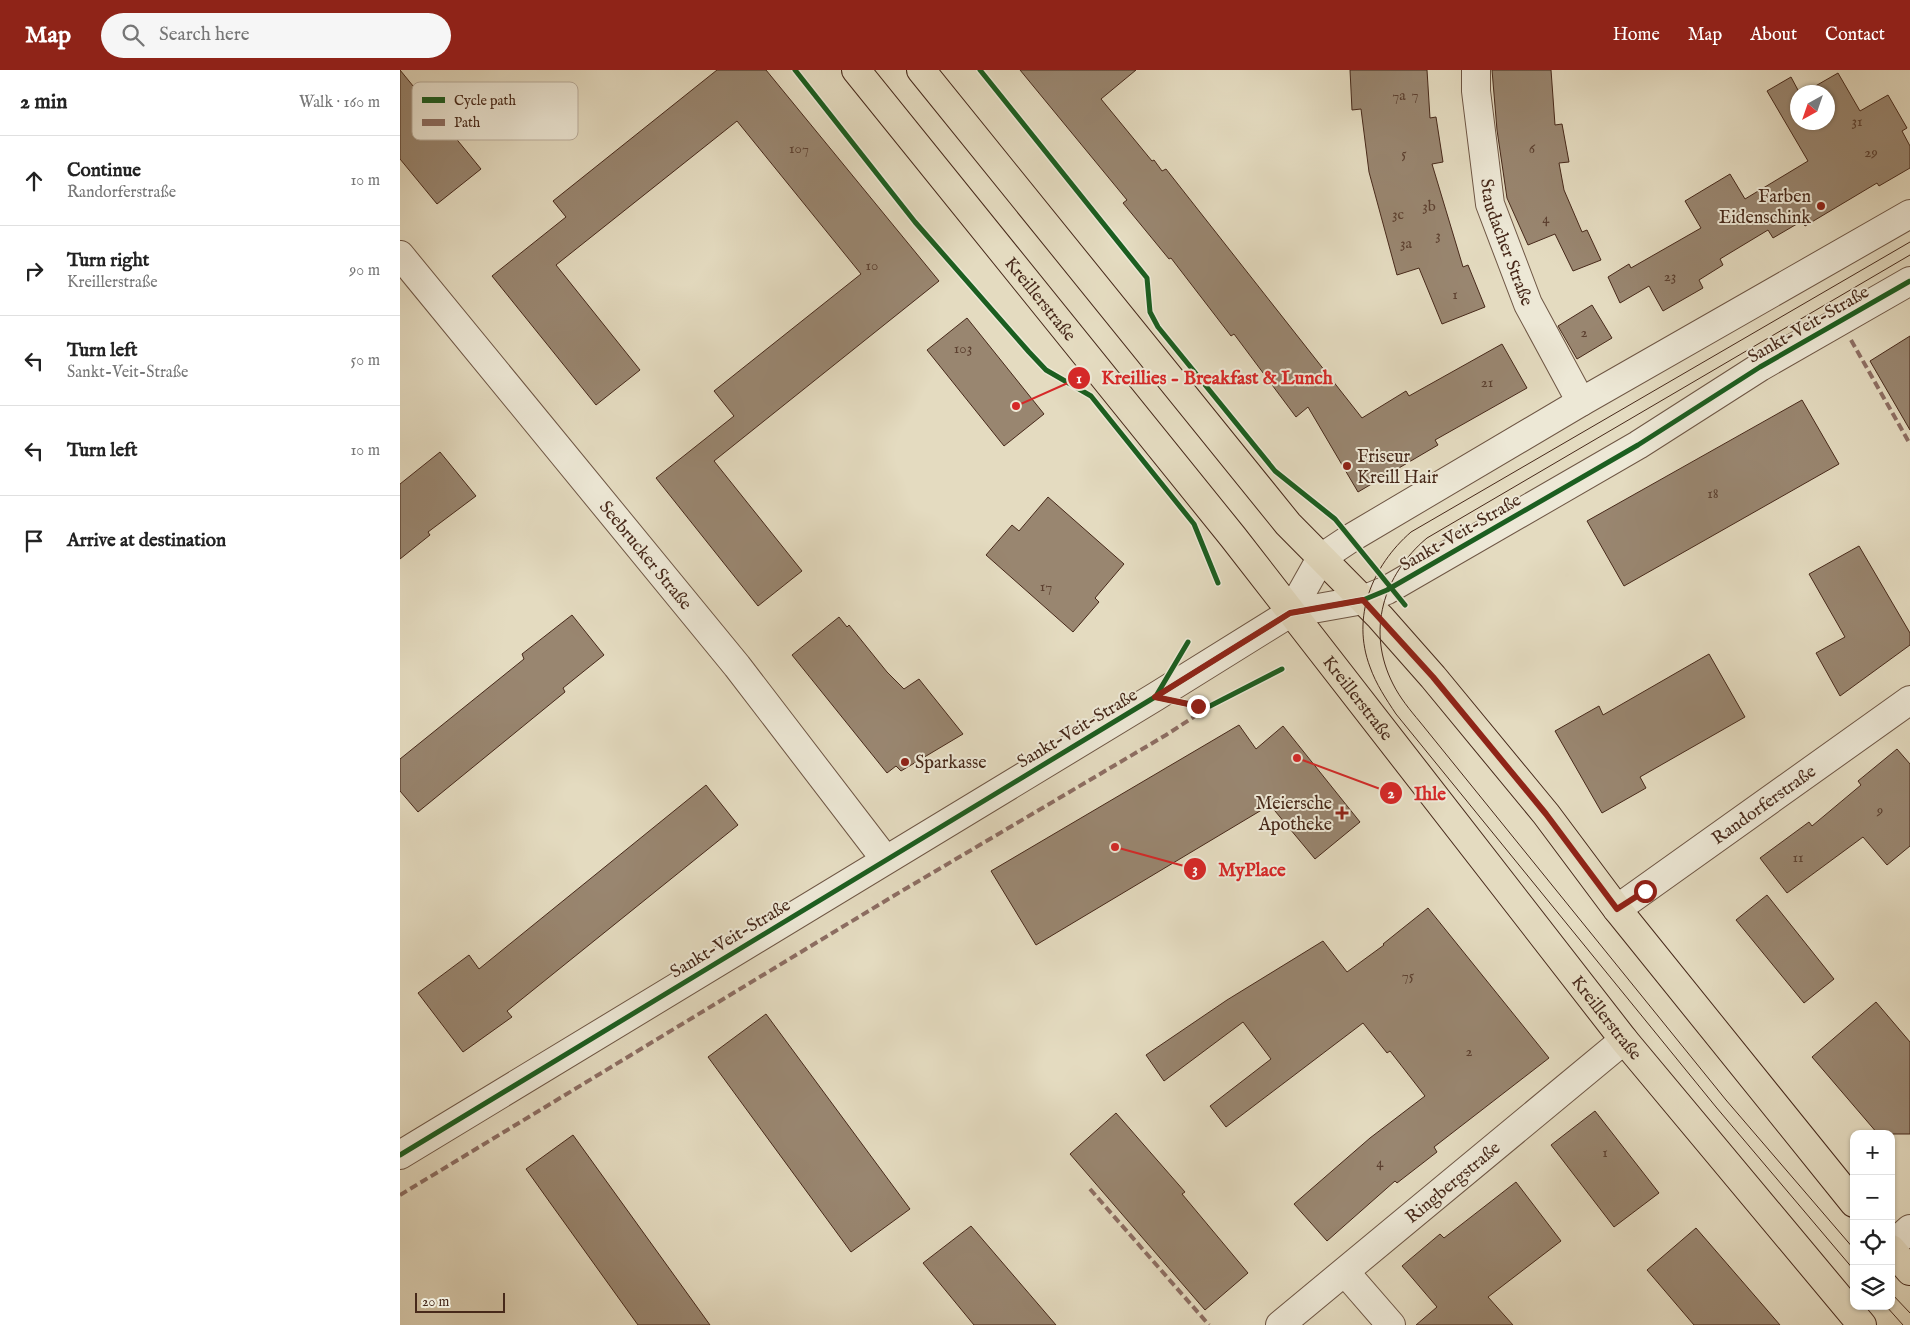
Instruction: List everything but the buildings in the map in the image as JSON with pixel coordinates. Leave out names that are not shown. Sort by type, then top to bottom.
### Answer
[{"type":"main road","name":"Kreillerstraße","points":[[856,70],[1233,537],[1290,613],[1624,1040],[1862,1325]]},
{"type":"main road","points":[[921,70],[1288,524],[1363,600],[1452,700],[1546,814],[1617,909],[1850,1198]]},
{"type":"main road","points":[[1895,1252],[1910,1270]]},
{"type":"street","name":"Staudacher Straße","points":[[1476,70],[1476,91],[1490,204],[1528,304],[1581,402]]},
{"type":"street","name":"Sankt-Veit-Straße","points":[[1290,613],[1322,558],[1351,538],[1581,402],[1910,214]]},
{"type":"street","name":"Seebrucker Straße","points":[[400,255],[736,666],[885,859]]},
{"type":"street","name":"Sankt-Veit-Straße","points":[[400,1155],[885,859],[1155,697],[1290,613],[1363,600],[1391,588],[1638,445],[1760,367],[1910,281]]},
{"type":"street","name":"Randorferstraße","points":[[1617,909],[1910,700]]},
{"type":"street","name":"Ringbergstraße","points":[[1280,1325],[1624,1040]]},
{"type":"street","points":[[1895,1243],[1910,1229]]},
{"type":"street","points":[[1345,1272],[1391,1325]]},
{"type":"tram line","points":[[1850,1265],[1716,1107],[1396,714],[1381,691],[1370,667],[1363,630],[1364,611],[1376,576],[1385,560],[1411,532],[1910,242]]},
{"type":"tram line","points":[[1850,1244],[1726,1100],[1405,704],[1393,684],[1385,664],[1380,624],[1383,605],[1399,569],[1427,538],[1910,255]]},
{"type":"tram line","points":[[1895,1297],[1910,1313]]},
{"type":"tram line","points":[[1890,1310],[1903,1325]]},
{"type":"marked path","points":[[1851,340],[1910,444]]},
{"type":"marked path","points":[[400,1195],[895,895],[1166,735],[1209,707]]},
{"type":"marked path","points":[[1090,1189],[1209,1325]]},
{"type":"cycle path","points":[[795,70],[915,222],[1029,352],[1046,370],[1091,396],[1194,524],[1218,583]]},
{"type":"cycle path","points":[[980,70],[1147,278],[1150,312],[1158,327],[1275,471],[1335,519],[1405,605]]},
{"type":"cycle path","points":[[400,1155],[1155,697],[1290,613],[1363,600],[1387,590],[1638,445],[1760,367],[1910,281]]},
{"type":"cycle path","points":[[1156,696],[1188,642]]},
{"type":"cycle path","points":[[1155,697],[1198,706],[1210,706],[1282,669]]},
{"type":"place","name":"Farben Eidenschink","points":[[1821,206]]},
{"type":"place","name":"Kreillies - Breakfast & Lunch","points":[[1016,406]]},
{"type":"place","name":"Friseur Kreill Hair","points":[[1347,466]]},
{"type":"place","name":"Ihle","points":[[1297,758]]},
{"type":"place","name":"Sparkasse","points":[[905,762]]},
{"type":"place","name":"Meiersche Apotheke","points":[[1342,813]]},
{"type":"place","name":"MyPlace","points":[[1115,847]]},
{"type":"route","points":[[1198,706],[1155,697],[1290,613],[1363,600],[1433,677],[1546,814],[1617,909],[1645,891]]}]
